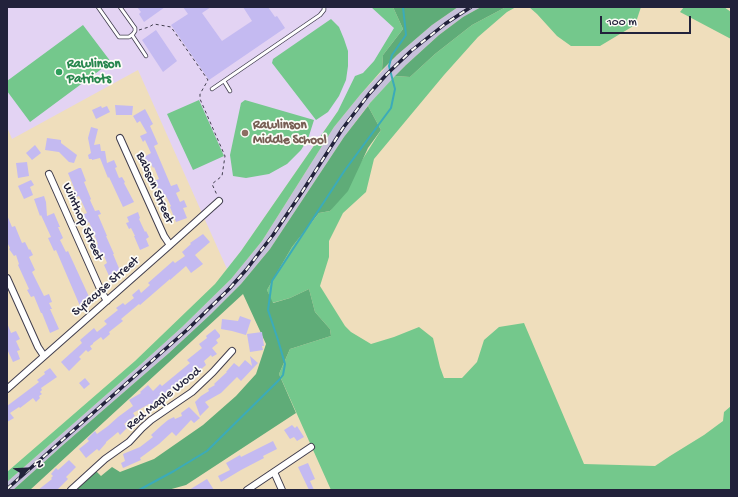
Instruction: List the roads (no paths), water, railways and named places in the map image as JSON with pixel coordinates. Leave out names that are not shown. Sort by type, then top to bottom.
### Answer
[{"type":"street","name":"Babson Street","points":[[120,138],[164,236],[170,245]]},
{"type":"street","name":"Winthop Street","points":[[49,174],[101,291],[107,301]]},
{"type":"street","name":"Syracuse Street","points":[[7,389],[219,201]]},
{"type":"street","points":[[7,278],[38,347],[44,356]]},
{"type":"street","name":"Red Maple Wood","points":[[71,490],[105,459],[124,447],[151,420],[192,392],[232,351]]},
{"type":"street","points":[[247,490],[312,447]]},
{"type":"street","points":[[105,459],[110,465]]},
{"type":"street","points":[[274,472],[282,490]]},
{"type":"lane","points":[[98,7],[119,37],[132,35],[135,28],[120,7]]},
{"type":"lane","points":[[212,89],[320,15],[324,10],[324,7]]},
{"type":"lane","points":[[132,35],[146,56]]},
{"type":"lane","points":[[224,81],[230,91]]},
{"type":"waterway","points":[[139,490],[207,451],[283,375],[285,364],[268,310],[272,281],[345,170],[391,108],[395,89],[389,66],[392,55],[406,35],[403,7]]},
{"type":"railway","points":[[7,489],[188,329],[229,289],[273,235],[343,128],[369,94],[411,51],[445,24],[471,7]]},
{"type":"place","name":"Rawlinson Patriots","points":[[59,72]]},
{"type":"place","name":"Rawlinson Middle School","points":[[245,133]]}]
